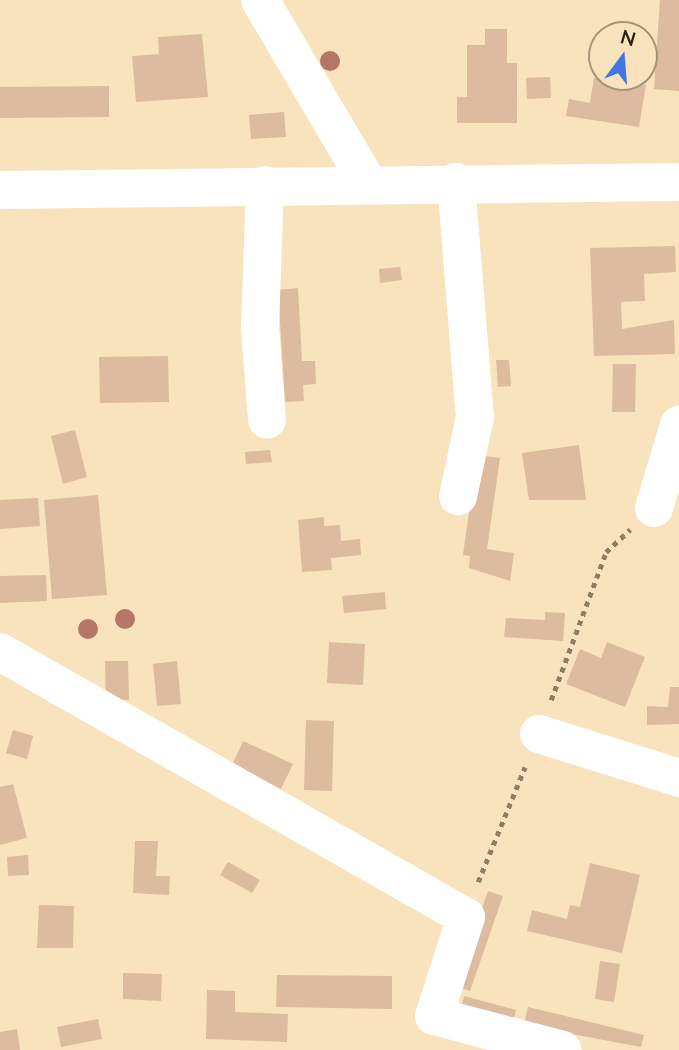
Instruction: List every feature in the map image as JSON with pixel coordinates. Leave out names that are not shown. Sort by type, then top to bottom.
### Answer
[{"type":"street","points":[[260,0],[368,183]]},
{"type":"street","points":[[0,190],[368,183],[679,182]]},
{"type":"street","points":[[456,183],[475,417],[458,496]]},
{"type":"street","points":[[265,185],[260,328],[267,420]]},
{"type":"street","points":[[654,508],[679,425]]},
{"type":"street","points":[[0,652],[466,917],[434,1016],[563,1050]]},
{"type":"street","points":[[539,734],[679,778]]},
{"type":"path","points":[[466,917],[539,734],[606,552],[654,508]]},
{"type":"building","points":[[660,0],[679,0],[679,91],[658,89]]},
{"type":"building","points":[[485,29],[507,29],[507,63],[517,63],[517,123],[457,123],[457,97],[467,97],[467,45],[485,45]]},
{"type":"building","points":[[202,34],[208,97],[136,102],[132,56],[159,54],[158,37]]},
{"type":"building","points":[[550,77],[551,98],[527,99],[526,78]]},
{"type":"building","points":[[109,86],[109,117],[0,118],[0,87]]},
{"type":"building","points":[[592,91],[645,91],[639,127],[566,116],[569,99],[590,103]]},
{"type":"building","points":[[284,112],[286,137],[251,139],[249,115]]},
{"type":"building","points":[[675,246],[676,272],[644,274],[645,301],[621,302],[622,329],[674,320],[675,354],[594,356],[590,248]]},
{"type":"building","points":[[400,267],[402,280],[380,283],[379,269]]},
{"type":"building","points":[[298,288],[302,361],[315,361],[316,384],[303,385],[304,401],[285,402],[278,290]]},
{"type":"building","points":[[168,356],[169,402],[100,403],[99,357]]},
{"type":"building","points":[[496,360],[509,360],[511,386],[498,387]]},
{"type":"building","points":[[613,364],[636,364],[635,412],[612,412]]},
{"type":"building","points":[[75,430],[87,477],[63,484],[51,436]]},
{"type":"building","points":[[579,445],[586,500],[529,500],[522,453]]},
{"type":"building","points":[[270,450],[272,462],[246,464],[245,452]]},
{"type":"building","points":[[477,455],[500,458],[487,549],[514,553],[510,581],[469,568],[470,556],[463,555]]},
{"type":"building","points":[[98,495],[107,595],[52,599],[44,500]]},
{"type":"building","points":[[38,498],[40,526],[0,529],[0,500]]},
{"type":"building","points":[[324,517],[324,526],[340,525],[341,541],[360,539],[361,555],[331,558],[332,570],[302,572],[298,520]]},
{"type":"building","points":[[46,575],[47,601],[0,603],[0,576]]},
{"type":"building","points":[[385,592],[386,609],[344,613],[342,596]]},
{"type":"building","points":[[545,612],[565,613],[563,641],[504,637],[506,618],[545,620]]},
{"type":"building","points":[[329,642],[365,644],[363,685],[327,683]]},
{"type":"building","points":[[607,642],[645,657],[625,707],[566,684],[580,649],[601,658]]},
{"type":"building","points":[[105,661],[128,661],[129,700],[106,701]]},
{"type":"building","points":[[177,661],[181,704],[157,706],[153,664]]},
{"type":"building","points":[[670,687],[679,687],[679,724],[647,725],[647,706],[668,707]]},
{"type":"building","points":[[306,720],[334,721],[332,791],[304,790]]},
{"type":"building","points":[[13,730],[33,736],[27,759],[6,753]]},
{"type":"building","points":[[243,741],[293,764],[281,789],[232,765]]},
{"type":"building","points":[[13,784],[27,838],[0,845],[0,787]]},
{"type":"building","points":[[135,841],[158,841],[156,876],[170,876],[169,895],[133,893]]},
{"type":"building","points":[[28,855],[29,875],[8,876],[7,857]]},
{"type":"building","points":[[228,862],[260,880],[252,893],[220,875]]},
{"type":"building","points":[[590,863],[640,875],[622,953],[527,931],[532,910],[567,919],[570,905],[580,907]]},
{"type":"building","points":[[488,891],[503,896],[470,991],[455,986]]},
{"type":"building","points":[[39,905],[74,906],[73,948],[37,948]]},
{"type":"building","points":[[600,961],[620,964],[614,1002],[595,999]]},
{"type":"building","points":[[123,973],[162,974],[161,1001],[123,999]]},
{"type":"building","points":[[277,975],[392,976],[392,1009],[276,1007]]},
{"type":"building","points":[[207,990],[235,991],[235,1012],[288,1014],[287,1042],[206,1039]]},
{"type":"building","points":[[464,996],[516,1010],[513,1021],[461,1008]]},
{"type":"building","points":[[528,1007],[644,1035],[641,1047],[524,1025]]},
{"type":"building","points":[[98,1019],[102,1039],[61,1047],[57,1027]]},
{"type":"building","points":[[17,1029],[20,1050],[0,1050],[0,1032]]}]
